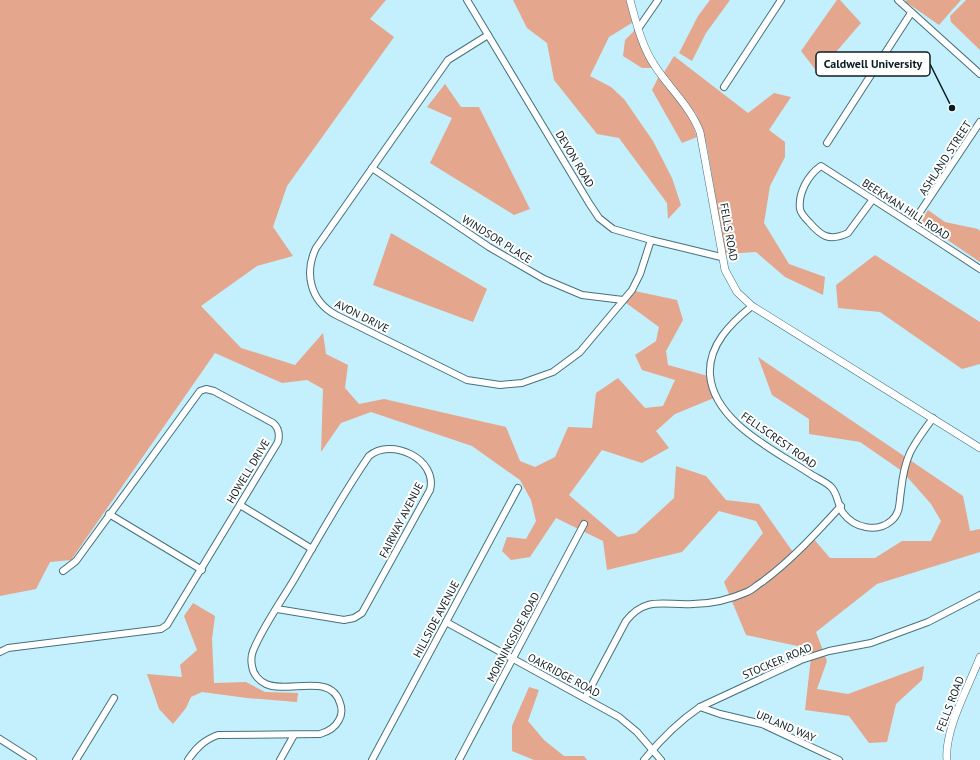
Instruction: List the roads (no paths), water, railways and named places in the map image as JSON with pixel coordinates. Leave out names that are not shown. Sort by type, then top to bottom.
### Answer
[{"type":"street","name":"DEVON ROAD","points":[[467,0],[599,218],[613,229],[721,258]]},
{"type":"street","name":"FELLS ROAD","points":[[630,0],[638,29],[654,66],[686,105],[694,117],[700,132],[721,258],[732,286],[752,306],[980,448]]},
{"type":"street","points":[[638,29],[658,0]]},
{"type":"street","points":[[724,87],[781,0]]},
{"type":"street","points":[[898,0],[980,74]]},
{"type":"street","points":[[827,142],[911,13]]},
{"type":"street","name":"AVON DRIVE","points":[[488,35],[448,60],[316,248],[311,261],[309,276],[313,290],[324,306],[336,315],[467,380],[489,384],[509,385],[533,381],[563,366],[580,352],[632,290],[640,274],[651,240]]},
{"type":"street","name":"ASHLAND STREET","points":[[912,224],[980,122]]},
{"type":"street","name":"BEEKMAN HILL ROAD","points":[[873,199],[848,233],[831,237],[825,237],[819,234],[803,216],[800,209],[802,190],[813,172],[821,166],[873,199],[912,224],[980,269]]},
{"type":"street","name":"WINDSOR PLACE","points":[[372,168],[489,247],[544,279],[582,294],[623,300]]},
{"type":"street","name":"FELLSCREST ROAD","points":[[752,306],[734,322],[714,350],[710,373],[721,408],[741,428],[832,488],[843,513],[854,522],[867,528],[874,528],[891,522],[899,510],[904,465],[910,449],[933,418]]},
{"type":"street","name":"HOWELL DRIVE","points":[[0,652],[8,648],[164,628],[169,624],[278,442],[278,431],[273,423],[214,391],[206,389],[196,395],[76,561],[63,571]]},
{"type":"street","name":"FAIRWAY AVENUE","points":[[188,760],[199,745],[218,735],[320,734],[328,731],[339,720],[342,708],[337,696],[327,688],[319,686],[271,686],[262,682],[256,676],[251,664],[253,652],[277,609],[312,549],[372,453],[385,448],[395,449],[418,459],[425,464],[431,477],[430,490],[362,613],[354,618],[344,620],[277,609]]},
{"type":"street","name":"HILLSIDE AVENUE","points":[[372,760],[518,488]]},
{"type":"street","points":[[240,505],[312,549]]},
{"type":"street","points":[[585,698],[626,621],[633,612],[652,604],[667,602],[695,604],[728,598],[747,592],[780,569],[841,506]]},
{"type":"street","points":[[109,514],[202,570]]},
{"type":"street","name":"MORNINGSIDE ROAD","points":[[459,760],[584,524]]},
{"type":"street","name":"STOCKER ROAD","points":[[644,760],[673,728],[700,707],[801,660],[829,651],[871,643],[928,622],[980,595]]},
{"type":"street","name":"OAKRIDGE ROAD","points":[[446,622],[627,722],[661,760]]},
{"type":"street","name":"FELLS ROAD","points":[[947,760],[947,746],[951,729],[980,657]]},
{"type":"street","points":[[76,760],[114,698]]},
{"type":"street","name":"UPLAND WAY","points":[[700,707],[720,714],[762,724],[839,760]]},
{"type":"street","points":[[280,760],[294,735]]},
{"type":"street","points":[[0,739],[32,760]]},
{"type":"place","name":"Caldwell University","points":[[952,108]]}]
